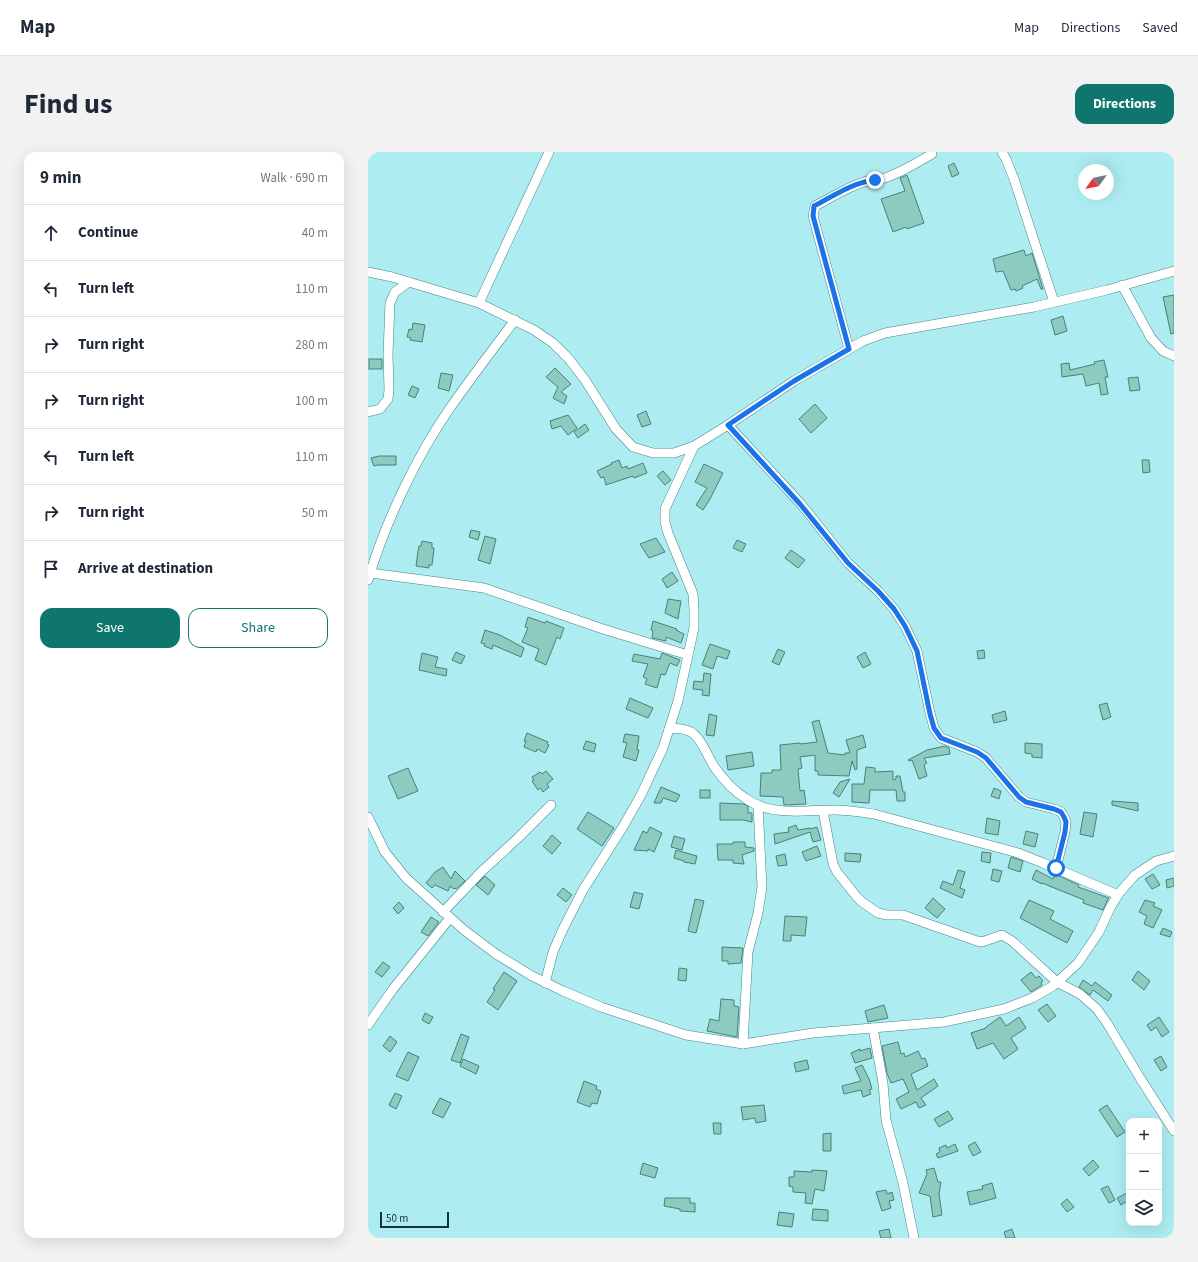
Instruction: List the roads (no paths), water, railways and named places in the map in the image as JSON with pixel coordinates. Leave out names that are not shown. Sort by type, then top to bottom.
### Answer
[{"type":"street","points":[[480,303],[549,152]]},
{"type":"street","points":[[1002,152],[1014,179],[1054,302]]},
{"type":"street","points":[[849,349],[813,216],[814,206],[866,181],[887,177],[908,168],[933,153]]},
{"type":"street","points":[[368,272],[409,282],[480,303],[534,330],[553,343],[569,360],[585,380],[616,429],[633,446],[653,453],[674,453],[694,446],[794,381],[863,341],[885,333],[1034,307],[1174,271]]},
{"type":"street","points":[[368,412],[380,409],[388,399],[390,303],[395,292],[409,282]]},
{"type":"street","points":[[1122,285],[1151,338],[1163,351],[1174,356]]},
{"type":"street","points":[[515,320],[450,409],[422,456],[404,489],[384,534],[369,577],[484,588],[603,629],[688,655]]},
{"type":"street","points":[[728,425],[800,504],[848,563],[878,591],[894,609],[905,626],[917,651],[930,714],[934,728],[941,738],[977,752],[986,758],[1019,797],[1026,802],[1061,812],[1066,822],[1056,868]]},
{"type":"street","points":[[545,983],[553,952],[563,929],[582,890],[624,825],[641,795],[663,748],[678,701],[694,628],[693,594],[665,522],[666,509],[694,446]]},
{"type":"street","points":[[669,730],[679,728],[688,730],[697,736],[716,768],[727,782],[745,798],[758,805],[787,812],[854,811],[874,814],[1018,853],[1118,895]]},
{"type":"street","points":[[743,1044],[748,952],[758,913],[762,887],[758,805]]},
{"type":"street","points":[[368,1025],[446,915],[481,872],[551,806]]},
{"type":"street","points":[[823,811],[837,872],[856,896],[878,913],[908,916],[977,941],[982,942],[1002,935],[1012,941],[1058,982],[1080,994],[1097,1009],[1174,1130]]},
{"type":"street","points":[[368,817],[385,852],[406,878],[446,915],[496,954],[532,976],[601,1007],[686,1035],[743,1044],[813,1033],[944,1022],[974,1017],[1004,1009],[1032,998],[1053,986],[1078,963],[1099,932],[1111,906],[1118,895],[1135,875],[1156,861],[1174,856]]},
{"type":"street","points":[[873,1028],[883,1083],[886,1120],[903,1183],[914,1238]]}]
